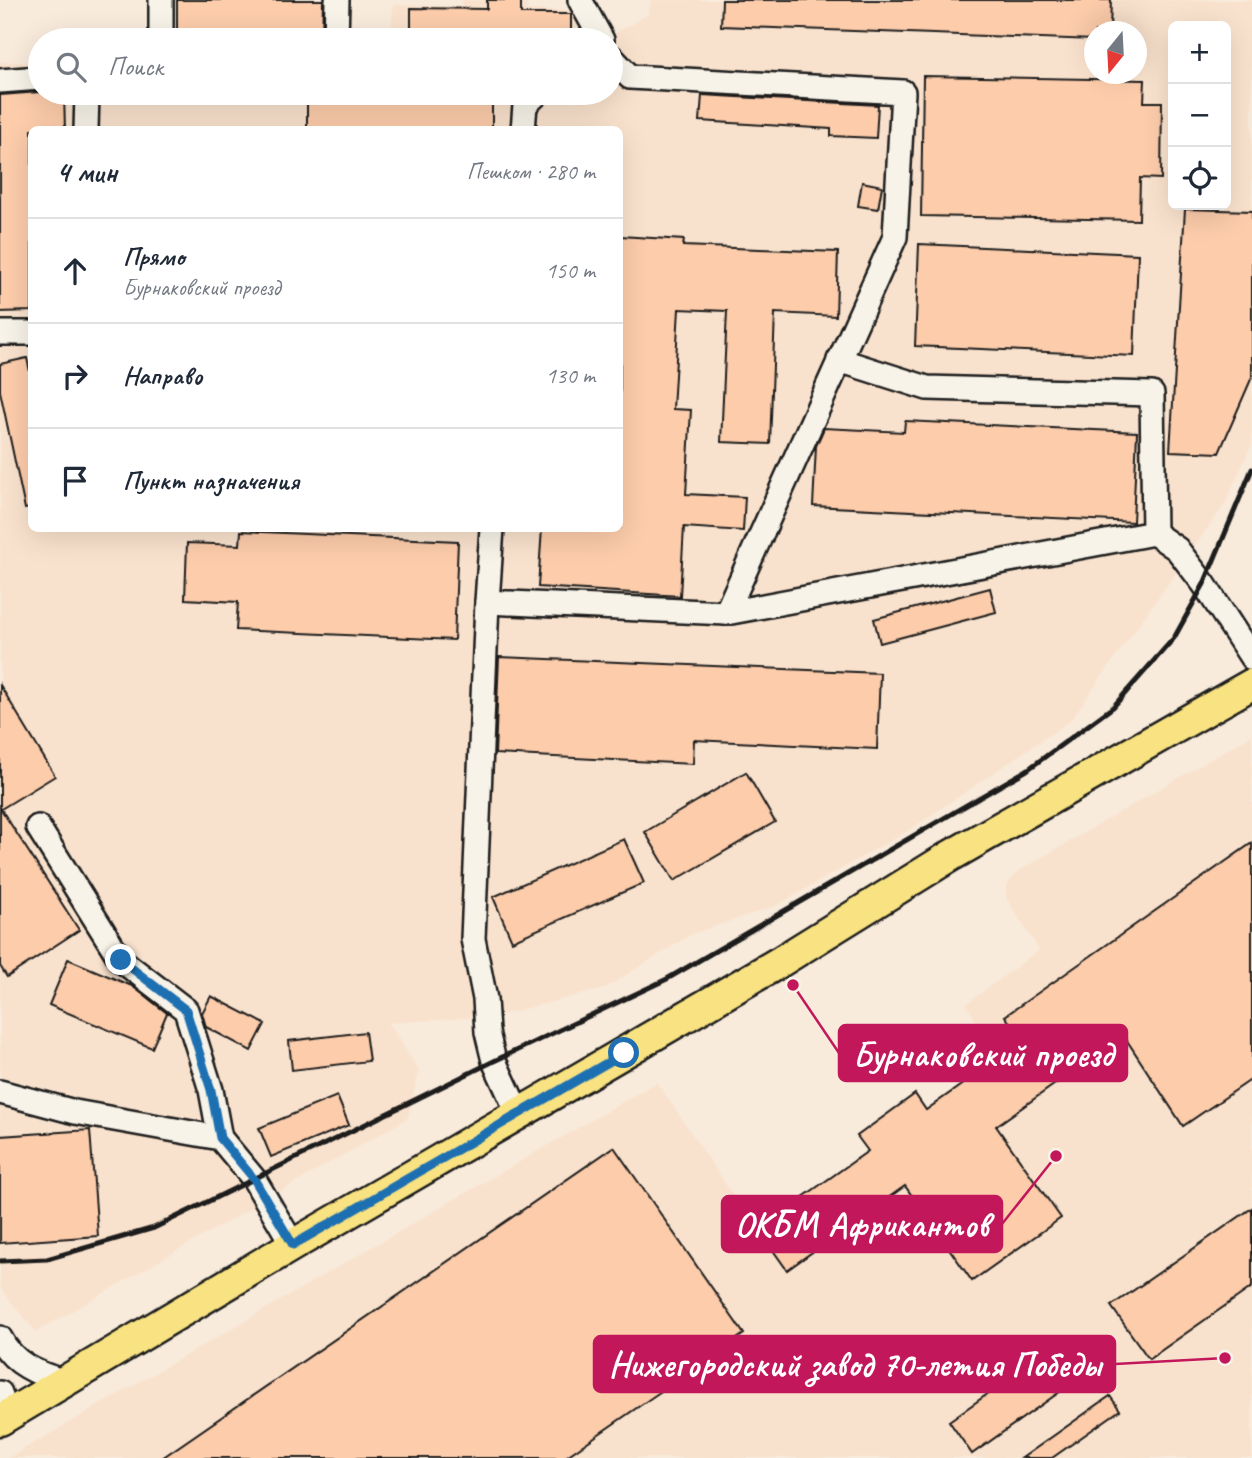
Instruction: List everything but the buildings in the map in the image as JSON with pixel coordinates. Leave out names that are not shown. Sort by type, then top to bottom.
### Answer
[{"type":"main road","points":[[2,1410],[63,1381],[778,962],[953,855],[1252,684]]},
{"type":"lane","points":[[161,0],[162,28]]},
{"type":"lane","points":[[337,0],[337,28]]},
{"type":"lane","points":[[580,0],[595,28]]},
{"type":"lane","points":[[623,70],[630,77],[903,93],[895,237],[726,613]]},
{"type":"lane","points":[[0,81],[28,79]]},
{"type":"lane","points":[[86,126],[87,105]]},
{"type":"lane","points":[[523,126],[525,105]]},
{"type":"lane","points":[[0,333],[28,332]]},
{"type":"lane","points":[[839,360],[927,388],[1152,394],[1154,533]]},
{"type":"lane","points":[[492,532],[472,939],[485,999],[487,1032],[494,1061],[519,1115]]},
{"type":"lane","points":[[487,602],[726,613],[1154,533],[1177,549],[1203,583],[1252,658]]},
{"type":"lane","points":[[38,828],[121,960],[186,1010],[211,1090],[220,1138],[254,1179],[293,1245]]},
{"type":"lane","points":[[0,1091],[75,1112],[220,1138]]},
{"type":"lane","points":[[0,1338],[5,1349],[33,1372],[63,1381]]},
{"type":"shaded area","points":[[462,0],[527,0],[528,10],[580,10],[581,28],[392,28],[393,5],[462,6]]},
{"type":"shaded area","points":[[651,0],[1252,0],[1252,444],[1225,504],[1070,721],[908,831],[776,906],[692,934],[604,989],[496,1016],[389,1023],[419,1071],[408,1118],[36,1332],[0,1288],[0,62],[28,62],[28,105],[623,105],[623,29],[648,14]]},
{"type":"shaded area","points":[[1252,735],[1252,1458],[8,1458],[657,1082],[756,1229],[998,1058],[966,1004],[1039,950],[1006,898],[1006,886],[1017,872]]},
{"type":"railway","points":[[0,1261],[47,1259],[154,1228],[667,979],[1027,770],[1113,707],[1174,638],[1204,584],[1252,469]]},
{"type":"place","name":"Бурнаковский проезд","points":[[793,985]]},
{"type":"place","name":"ОКБМ Африкантов","points":[[1056,1156]]},
{"type":"place","name":"Нижегородский завод 70-летия Победы","points":[[1225,1358]]},
{"type":"route","points":[[121,960],[186,1010],[211,1090],[220,1138],[254,1179],[293,1245],[624,1053]]}]
